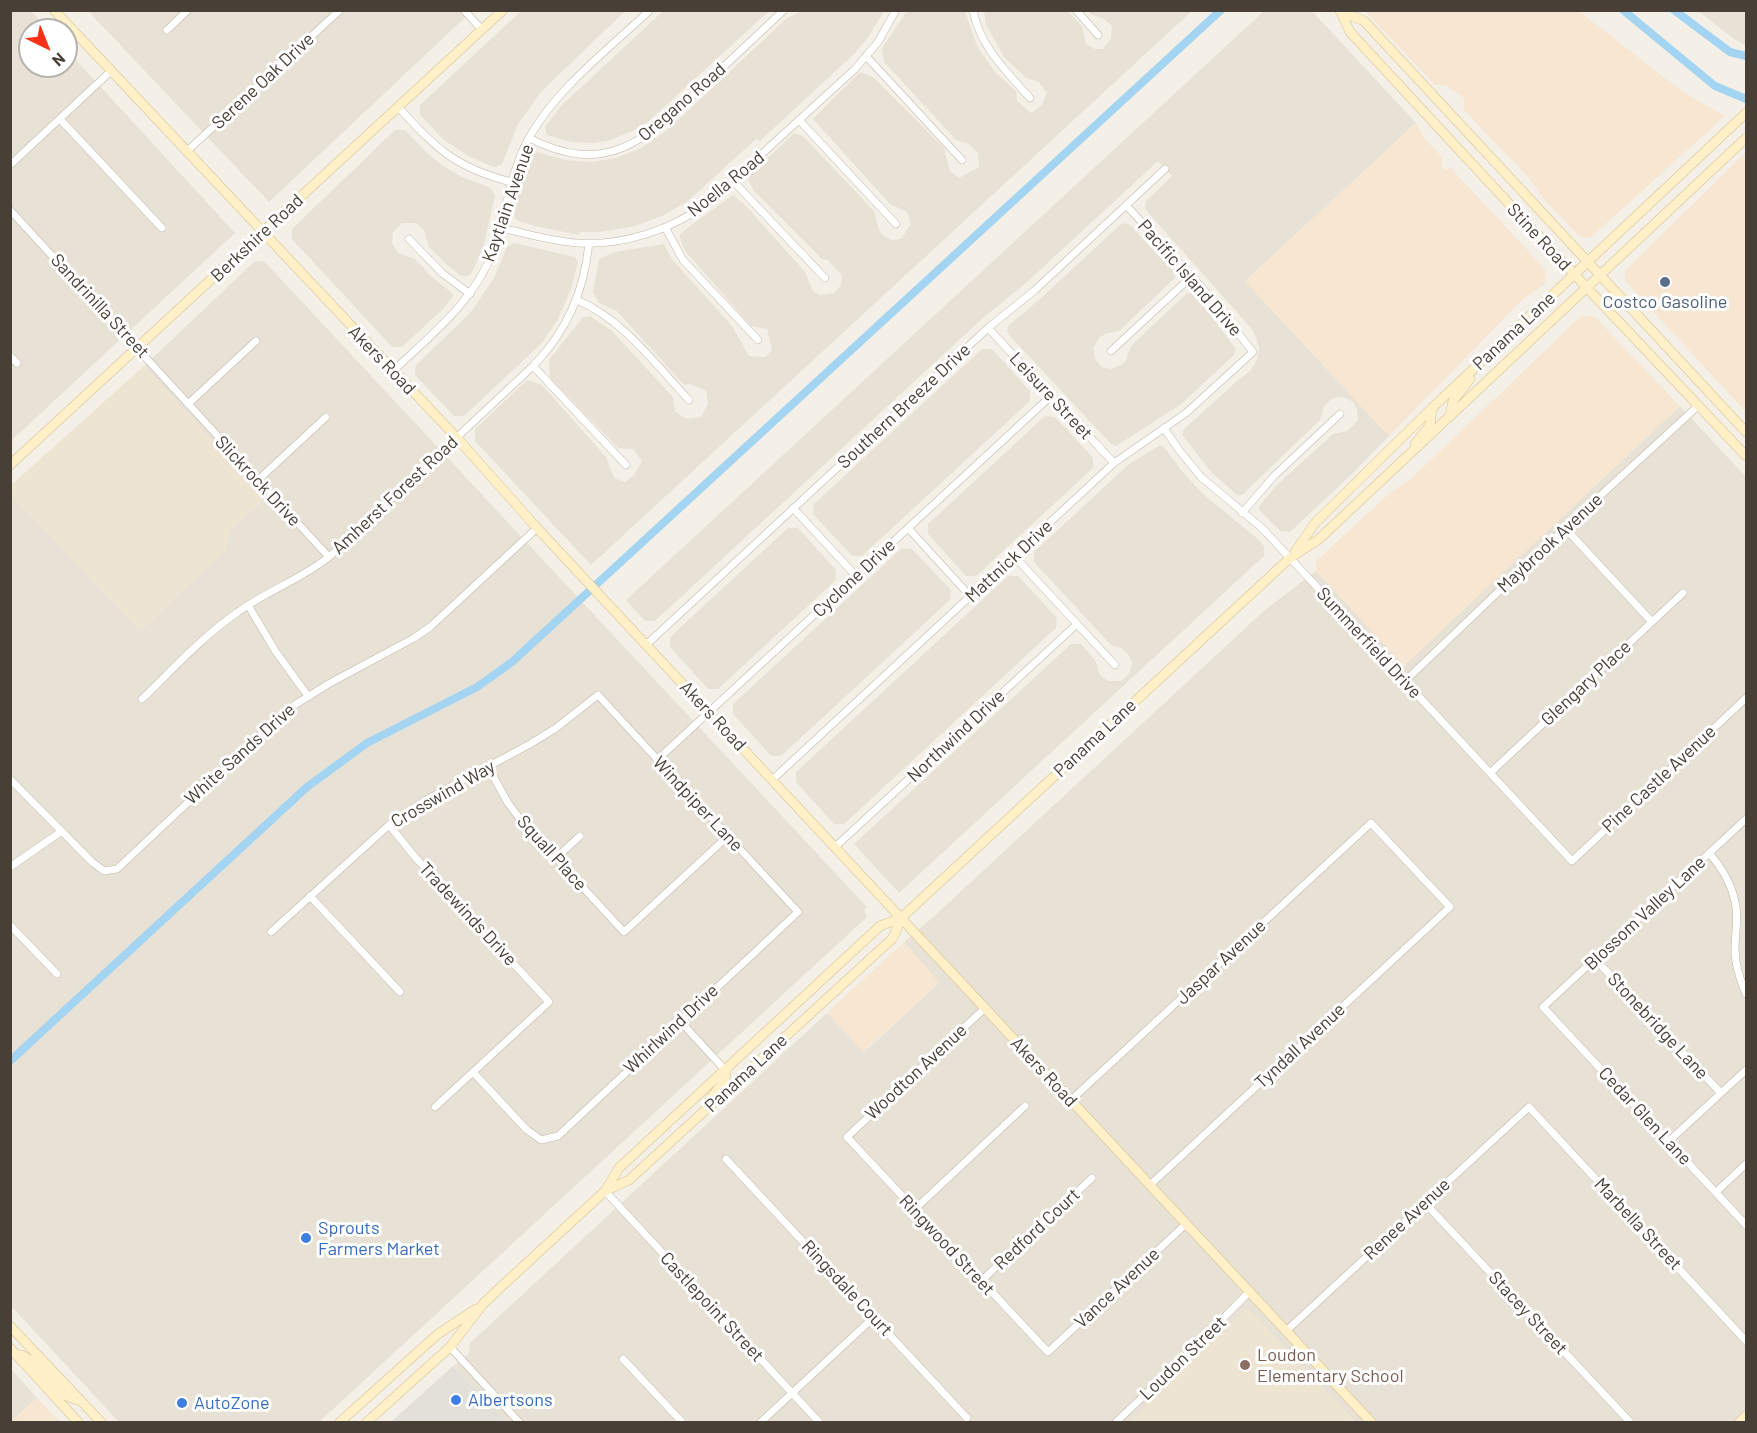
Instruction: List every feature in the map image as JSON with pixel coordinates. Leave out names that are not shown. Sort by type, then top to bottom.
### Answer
[{"type":"main road","name":"Akers Road","points":[[54,10],[457,438],[537,528],[1371,1422]]},
{"type":"main road","name":"Berkshire Road","points":[[10,465],[502,10]]},
{"type":"main road","name":"Stine Road","points":[[1340,11],[1364,21],[1602,274],[1746,432]]},
{"type":"main road","name":"Stine Road","points":[[1340,11],[1350,32],[1574,275],[1746,456]]},
{"type":"main road","name":"Panama Lane","points":[[1290,558],[1315,523],[1432,408],[1746,113]]},
{"type":"main road","name":"Panama Lane","points":[[367,1422],[450,1347],[483,1305],[605,1191],[618,1168],[726,1071],[880,926],[901,918],[1290,558],[1319,539],[1746,138]]},
{"type":"main road","points":[[1450,417],[1454,401],[1486,358]]},
{"type":"main road","points":[[1399,465],[1430,425],[1432,408]]},
{"type":"main road","name":"Panama Lane","points":[[605,1191],[629,1180],[893,938],[901,918]]},
{"type":"main road","points":[[689,1125],[725,1081],[726,1071]]},
{"type":"main road","name":"Panama Lane","points":[[340,1422],[438,1334],[483,1305]]},
{"type":"main road","points":[[450,1347],[450,1336],[473,1311]]},
{"type":"main road","points":[[10,1326],[101,1422]]},
{"type":"main road","points":[[11,1348],[32,1361],[62,1394],[81,1402]]},
{"type":"main road","points":[[11,1348],[78,1422]]},
{"type":"main road","points":[[1740,1422],[1746,1416]]},
{"type":"street","points":[[167,30],[188,10]]},
{"type":"street","name":"Serene Oak Drive","points":[[186,152],[340,10]]},
{"type":"street","points":[[464,10],[482,30]]},
{"type":"street","name":"Kaytlain Avenue","points":[[393,371],[455,312],[470,294],[488,264],[516,166],[529,138],[547,110],[650,10]]},
{"type":"street","name":"Oregano Road","points":[[529,138],[551,148],[579,154],[609,152],[637,142],[660,126],[784,10]]},
{"type":"street","name":"Noella Road","points":[[500,228],[562,241],[589,243],[625,240],[665,227],[694,213],[800,121],[866,57],[883,35],[896,10]]},
{"type":"street","points":[[973,10],[986,47],[1030,98]]},
{"type":"street","points":[[1076,10],[1098,35]]},
{"type":"street","points":[[866,57],[962,160]]},
{"type":"street","points":[[10,165],[111,72]]},
{"type":"street","points":[[398,107],[448,156],[476,172],[511,182]]},
{"type":"street","points":[[60,119],[162,228]]},
{"type":"street","points":[[800,121],[896,224]]},
{"type":"street","name":"Southern Breeze Drive","points":[[646,645],[988,328],[1035,290],[1165,169]]},
{"type":"street","points":[[733,181],[825,278]]},
{"type":"street","name":"Pacific Island Drive","points":[[1126,205],[1192,276],[1253,352]]},
{"type":"street","name":"Sandrinilla Street","points":[[10,210],[188,404]]},
{"type":"street","points":[[665,227],[683,260],[758,340]]},
{"type":"street","points":[[409,239],[442,273],[470,294]]},
{"type":"street","name":"Amherst Forest Road","points":[[142,699],[225,622],[248,605],[304,575],[329,557],[533,366],[556,339],[577,300],[587,266],[589,243]]},
{"type":"street","points":[[1111,351],[1192,276]]},
{"type":"street","points":[[577,300],[594,307],[616,323],[689,400]]},
{"type":"street","name":"Leisure Street","points":[[988,328],[1114,463]]},
{"type":"street","points":[[188,404],[256,341]]},
{"type":"street","name":"Mattnick Drive","points":[[772,780],[1114,463],[1193,407],[1253,352]]},
{"type":"street","points":[[10,356],[17,363]]},
{"type":"street","points":[[533,366],[626,465]]},
{"type":"street","name":"Cyclone Drive","points":[[657,760],[1051,396]]},
{"type":"street","name":"Slickrock Drive","points":[[188,404],[329,557]]},
{"type":"street","name":"Maybrook Avenue","points":[[1405,681],[1565,528],[1698,406]]},
{"type":"street","points":[[1242,513],[1274,476],[1340,414]]},
{"type":"street","points":[[258,480],[326,417]]},
{"type":"street","name":"Summerfield Drive","points":[[1164,428],[1201,477],[1262,528],[1572,861]]},
{"type":"street","points":[[793,508],[856,576]]},
{"type":"street","name":"White Sands Drive","points":[[10,779],[92,862],[104,871],[117,869],[276,720],[308,696],[430,627],[537,528]]},
{"type":"street","points":[[908,528],[970,596]]},
{"type":"street","points":[[1565,528],[1652,622]]},
{"type":"street","points":[[1014,556],[1114,665]]},
{"type":"street","name":"Glengary Place","points":[[1490,773],[1683,593]]},
{"type":"street","points":[[248,605],[276,652],[308,696]]},
{"type":"street","name":"Northwind Drive","points":[[835,847],[1077,624]]},
{"type":"street","name":"Windpiper Lane","points":[[598,695],[798,912]]},
{"type":"street","name":"Crosswind Way","points":[[271,932],[389,825],[426,800],[556,728],[598,695]]},
{"type":"street","name":"Pine Castle Avenue","points":[[1572,861],[1746,698]]},
{"type":"street","name":"Squall Place","points":[[488,767],[508,803],[624,932],[728,836]]},
{"type":"street","name":"Blossom Valley Lane","points":[[1543,1007],[1746,819]]},
{"type":"street","name":"Tyndall Avenue","points":[[1150,1185],[1450,908],[1371,823]]},
{"type":"street","name":"Jaspar Avenue","points":[[1071,1100],[1371,823]]},
{"type":"street","name":"Tradewinds Drive","points":[[389,825],[415,858],[549,1002],[473,1072]]},
{"type":"street","points":[[10,867],[62,831]]},
{"type":"street","points":[[556,858],[580,836]]},
{"type":"street","points":[[1709,853],[1724,872],[1734,895],[1737,921],[1736,961],[1746,994]]},
{"type":"street","points":[[310,896],[400,992]]},
{"type":"street","name":"Whirlwind Drive","points":[[473,1072],[526,1130],[542,1140],[558,1136],[798,912]]},
{"type":"street","points":[[10,925],[57,974]]},
{"type":"street","name":"Stonebridge Lane","points":[[1595,959],[1721,1093]]},
{"type":"street","name":"Cedar Glen Lane","points":[[1543,1007],[1746,1225]]},
{"type":"street","name":"Woodton Avenue","points":[[847,1137],[985,1008]]},
{"type":"street","points":[[680,1021],[726,1071]]},
{"type":"street","points":[[1669,1142],[1746,1070]]},
{"type":"street","points":[[435,1107],[473,1072]]},
{"type":"street","points":[[915,1209],[1025,1106]]},
{"type":"street","name":"Renee Avenue","points":[[1286,1331],[1529,1107]]},
{"type":"street","name":"Marbella Street","points":[[1529,1107],[1746,1341]]},
{"type":"street","name":"Ringwood Street","points":[[847,1137],[1048,1352]]},
{"type":"street","name":"Ringsdale Court","points":[[726,1159],[967,1418]]},
{"type":"street","points":[[1716,1192],[1746,1164]]},
{"type":"street","name":"Redford Court","points":[[981,1281],[1092,1178]]},
{"type":"street","name":"Castlepoint Street","points":[[605,1191],[819,1422]]},
{"type":"street","name":"Stacey Street","points":[[1425,1203],[1630,1422]]},
{"type":"street","name":"Vance Avenue","points":[[1048,1352],[1186,1224]]},
{"type":"street","name":"Loudon Street","points":[[1116,1422],[1181,1361],[1249,1292]]},
{"type":"street","points":[[761,1422],[874,1317]]},
{"type":"street","points":[[450,1347],[519,1422]]},
{"type":"street","points":[[623,1359],[682,1422]]},
{"type":"shaded area","points":[[30,10],[37,18],[18,18],[18,78],[78,78],[78,62],[235,233],[11,441],[10,11]]},
{"type":"shaded area","points":[[88,11],[472,11],[269,202]]},
{"type":"shaded area","points":[[521,11],[625,11],[541,92],[518,124],[503,162],[494,167],[470,157],[444,140],[420,115],[420,105]]},
{"type":"shaded area","points":[[663,11],[769,11],[650,120],[637,129],[608,141],[592,143],[571,142],[547,135],[545,127],[561,106]]},
{"type":"shaded area","points":[[802,11],[884,11],[867,39],[853,55],[760,141],[756,139],[688,201],[662,216],[635,226],[600,232],[580,232],[579,235],[516,220],[514,216],[523,175],[531,153],[537,152],[565,160],[592,162],[616,158],[641,148],[666,131],[787,18]]},
{"type":"shaded area","points":[[907,11],[965,11],[977,46],[995,72],[1016,91],[1017,101],[1031,113],[1042,105],[1047,93],[1039,82],[1026,78],[1004,57],[986,25],[984,11],[1068,11],[1082,26],[1086,44],[1095,49],[1103,49],[1111,38],[1112,26],[1088,11],[1192,11],[591,565],[475,441],[475,429],[527,380],[542,385],[606,457],[614,478],[625,482],[634,475],[642,461],[633,449],[618,448],[550,378],[549,360],[582,318],[590,316],[612,331],[673,397],[675,411],[687,419],[701,417],[708,404],[706,391],[690,384],[684,385],[617,311],[599,303],[593,292],[599,259],[614,252],[664,244],[671,258],[732,326],[749,356],[765,357],[772,350],[767,329],[751,326],[685,251],[680,234],[733,195],[746,206],[805,272],[813,291],[820,295],[834,293],[841,285],[842,276],[754,191],[748,180],[750,175],[794,133],[803,136],[874,211],[879,230],[884,236],[892,240],[901,239],[911,224],[907,212],[890,204],[813,119],[860,72],[873,77],[944,148],[950,171],[959,178],[979,167],[978,153],[969,144],[956,140],[884,62],[882,48]]},
{"type":"shaded area","points":[[1264,11],[1312,11],[1416,123],[1245,281],[1389,436],[1351,475],[1290,532],[1280,531],[1259,510],[1260,505],[1277,485],[1333,434],[1347,431],[1353,426],[1358,419],[1357,410],[1353,402],[1346,398],[1338,397],[1330,400],[1324,407],[1320,420],[1242,495],[1237,495],[1211,472],[1183,436],[1183,430],[1250,371],[1257,360],[1259,347],[1251,328],[1145,209],[1146,201],[1172,176],[1158,161],[1027,282],[983,318],[655,621],[645,621],[626,600]]},
{"type":"shaded area","points":[[1365,11],[1579,11],[1683,92],[1725,116],[1590,238],[1580,237],[1543,198],[1529,178],[1464,110],[1464,98],[1446,85],[1435,85]]},
{"type":"shaded area","points":[[1698,11],[1746,11],[1746,46],[1734,39]]},
{"type":"shaded area","points":[[1416,123],[1425,139],[1442,157],[1442,167],[1445,171],[1450,167],[1545,269],[1545,284],[1522,300],[1389,436],[1245,281]]},
{"type":"shaded area","points":[[395,130],[405,130],[443,166],[462,177],[491,188],[495,196],[483,248],[471,274],[467,276],[461,276],[429,247],[424,230],[416,223],[402,223],[393,232],[392,243],[398,253],[415,259],[453,296],[443,309],[402,347],[392,347],[292,239],[292,229]]},
{"type":"shaded area","points":[[1746,152],[1746,412],[1625,281],[1625,271]]},
{"type":"shaded area","points":[[1125,223],[1130,225],[1174,272],[1175,278],[1119,331],[1099,338],[1093,349],[1096,361],[1102,367],[1111,369],[1123,364],[1131,346],[1186,294],[1190,293],[1196,296],[1236,349],[1234,355],[1180,405],[1116,446],[1111,444],[1008,334],[1007,330],[1009,325]]},
{"type":"shaded area","points":[[514,243],[575,257],[578,262],[571,289],[558,319],[542,343],[464,416],[454,416],[415,375],[416,365],[471,312],[494,278],[507,247]]},
{"type":"shaded area","points":[[255,261],[265,262],[867,907],[864,910],[867,917],[319,1422],[119,1422],[11,1306],[11,494],[140,631],[226,549],[230,530],[264,500],[144,366]]},
{"type":"shaded area","points":[[1581,316],[1595,317],[1680,406],[1404,666],[1316,571],[1316,561],[1390,493],[1413,477]]},
{"type":"shaded area","points":[[982,349],[992,349],[1030,391],[1030,401],[862,556],[852,556],[813,514],[814,504]]},
{"type":"shaded area","points":[[144,366],[264,500],[230,530],[226,549],[140,631],[11,494],[10,486]]},
{"type":"shaded area","points":[[1680,406],[1746,477],[1746,1422],[508,1422],[453,1366],[469,1353],[470,1343],[827,1013],[864,1052],[939,983],[904,942],[1266,609],[1316,571],[1404,665]]},
{"type":"shaded area","points":[[1045,416],[1055,417],[1093,458],[1093,468],[976,576],[966,576],[928,534],[928,524]]},
{"type":"shaded area","points":[[1160,445],[1203,494],[1259,540],[1264,546],[1264,556],[899,893],[854,844],[1071,644],[1081,644],[1095,660],[1100,675],[1108,681],[1121,681],[1129,674],[1132,663],[1128,654],[1121,648],[1111,645],[1034,562],[1034,552],[1128,465]]},
{"type":"shaded area","points":[[788,528],[798,528],[836,570],[836,580],[718,689],[708,689],[670,647],[670,637]]},
{"type":"shaded area","points":[[902,548],[912,549],[951,590],[950,600],[781,756],[771,756],[733,714],[733,704]]},
{"type":"shaded area","points":[[1008,576],[1018,576],[1057,618],[1056,628],[844,824],[834,824],[796,782],[796,772]]},
{"type":"shaded area","points":[[904,942],[939,983],[863,1052],[827,1013]]},
{"type":"shaded area","name":"Loudon Elementary School","points":[[1247,1307],[1356,1422],[1130,1422]]},
{"type":"shaded area","points":[[453,1366],[508,1422],[391,1422]]},
{"type":"shaded area","points":[[11,1369],[37,1398],[11,1422]]},
{"type":"shaded area","points":[[37,1398],[60,1422],[11,1422]]},
{"type":"waterway","points":[[10,1061],[307,787],[367,743],[477,687],[512,662],[1221,10]]},
{"type":"waterway","points":[[1623,10],[1715,86],[1746,99]]},
{"type":"waterway","points":[[1674,10],[1730,52],[1746,56]]},
{"type":"place","name":"Costco Gasoline","points":[[1665,282]]},
{"type":"place","name":"Sprouts Farmers Market","points":[[306,1238]]},
{"type":"place","name":"Loudon Elementary School","points":[[1245,1365]]},
{"type":"place","name":"Albertsons","points":[[456,1400]]},
{"type":"place","name":"AutoZone","points":[[182,1403]]}]
